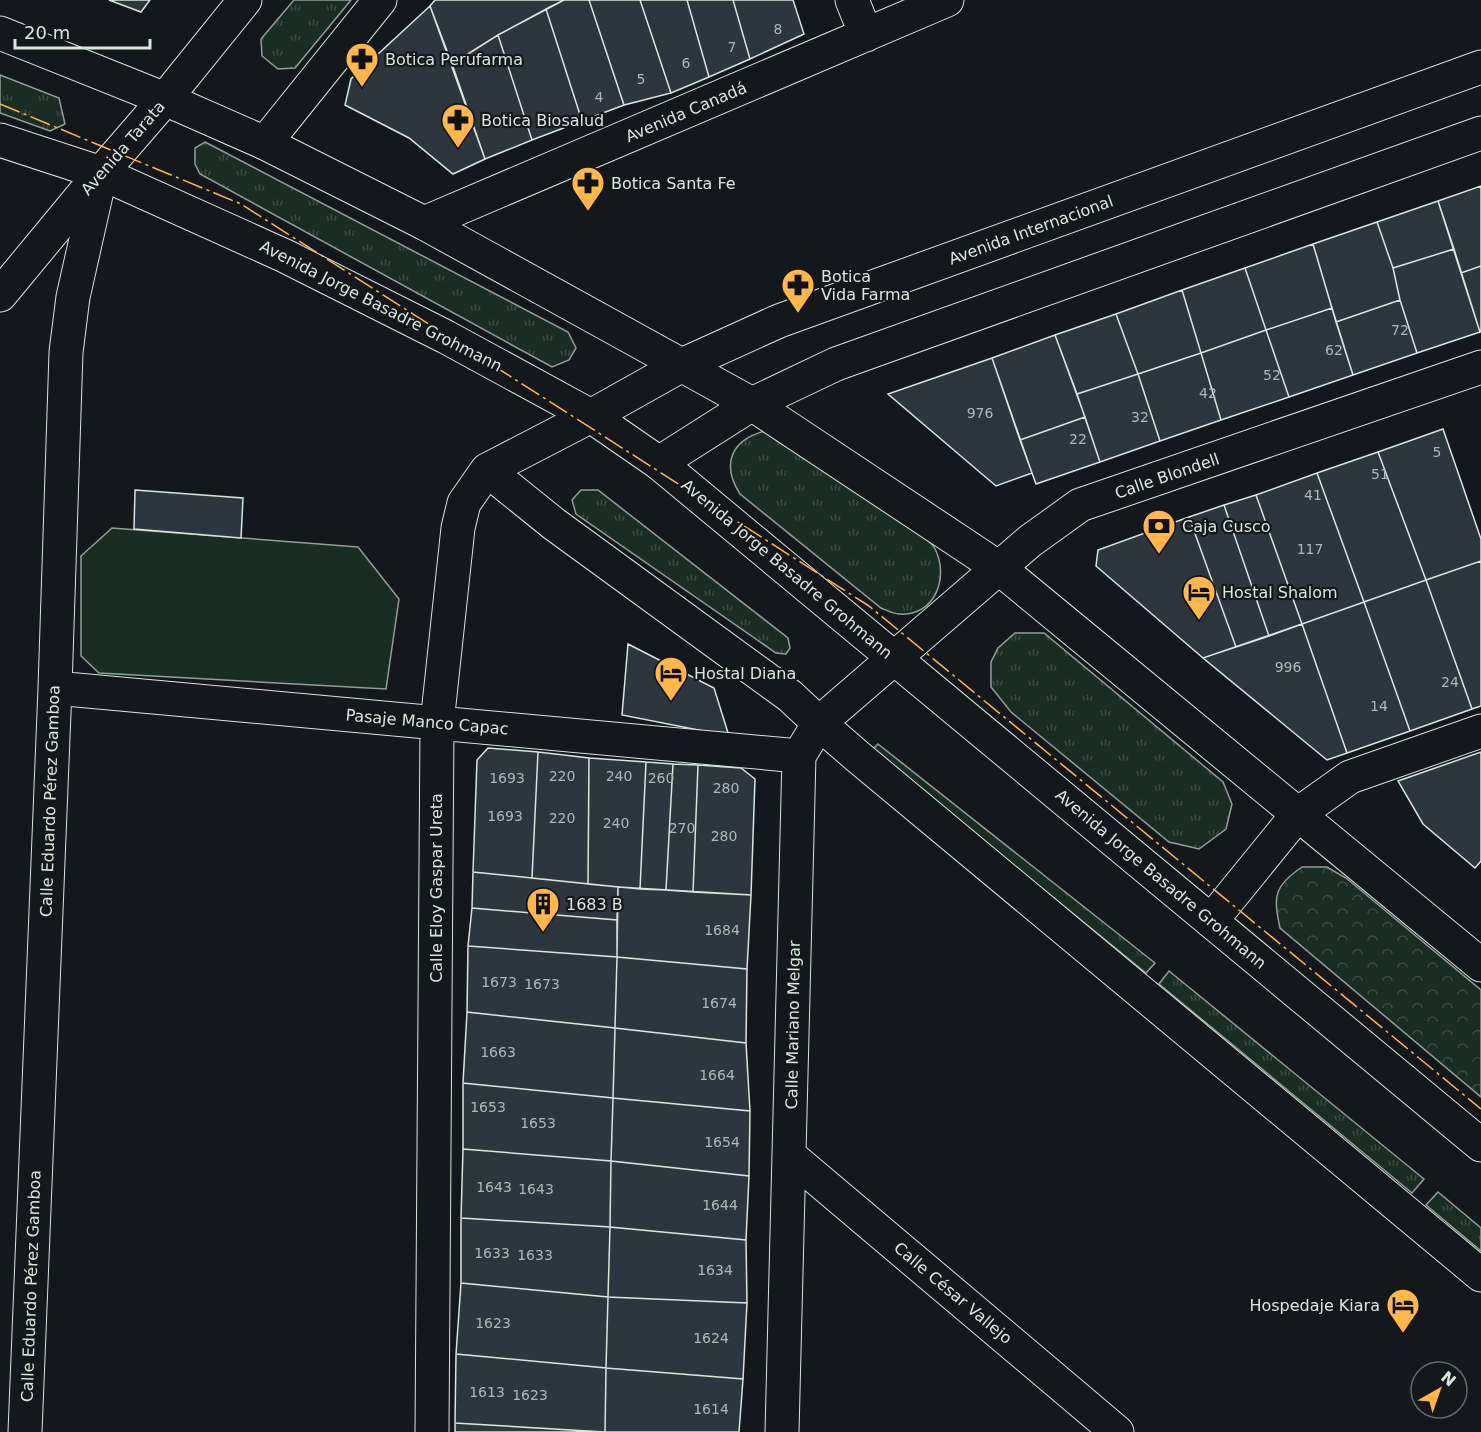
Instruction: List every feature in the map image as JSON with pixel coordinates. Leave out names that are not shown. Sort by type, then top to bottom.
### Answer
[{"type":"main road","name":"Avenida Tarata","points":[[0,295],[245,0]]},
{"type":"main road","points":[[265,143],[380,0]]},
{"type":"main road","points":[[852,0],[866,35]]},
{"type":"main road","name":"Avenida Canadá","points":[[424,223],[947,0]]},
{"type":"main road","points":[[0,33],[165,99],[265,143],[424,223],[752,404],[999,568],[1481,965]]},
{"type":"main road","name":"Avenida Internacional","points":[[591,416],[682,365],[779,321],[1481,67]]},
{"type":"main road","points":[[659,463],[752,404],[836,364],[1481,133]]},
{"type":"main road","name":"Avenida Jorge Basadre Grohmann","points":[[0,140],[101,173],[295,261],[446,338],[591,416],[659,463],[1481,1145]]},
{"type":"main road","name":"Calle Eduardo Pérez Gamboa","points":[[25,1432],[66,352],[73,297],[101,173]]},
{"type":"main road","name":"Calle Blondell","points":[[894,658],[1030,541],[1080,506],[1481,367]]},
{"type":"main road","name":"Calle Eloy Gaspar Ureta","points":[[432,1432],[437,723],[458,528],[464,503],[487,470],[591,416]]},
{"type":"main road","points":[[487,470],[554,524],[790,696],[819,723],[1481,1275]]},
{"type":"main road","name":"Calle Mariano Melgar","points":[[782,1432],[800,756],[819,723],[894,658]]},
{"type":"main road","name":"Pasaje Manco Capac","points":[[55,688],[800,756]]},
{"type":"main road","points":[[1211,921],[1298,814],[1350,777],[1481,731]]},
{"type":"main road","name":"Calle César Vallejo","points":[[789,1155],[1117,1432]]},
{"type":"green space","points":[[294,0],[351,0],[295,68],[278,69],[262,56],[261,39]]},
{"type":"green space","points":[[0,75],[59,98],[65,124],[50,131],[0,113]]},
{"type":"green space","points":[[205,142],[568,332],[576,348],[569,360],[552,367],[200,174],[195,164],[195,148]]},
{"type":"green space","points":[[765,431],[916,531],[934,547],[939,558],[940,581],[931,602],[912,613],[897,614],[881,608],[740,494],[731,473],[733,455],[744,440]]},
{"type":"green space","points":[[581,490],[598,490],[788,638],[790,648],[786,654],[776,653],[576,514],[572,500]]},
{"type":"green space","points":[[112,528],[358,547],[399,599],[386,689],[99,673],[81,656],[81,556]]},
{"type":"green space","points":[[1015,633],[1044,633],[1223,782],[1232,804],[1226,829],[1199,849],[1169,842],[1011,712],[991,687],[991,662],[998,648]]},
{"type":"green space","points":[[878,744],[1155,963],[1146,973],[872,750]]},
{"type":"green space","points":[[1302,867],[1327,867],[1346,878],[1481,990],[1481,1097],[1280,928],[1277,908],[1278,893],[1286,880]]},
{"type":"green space","points":[[1169,971],[1424,1179],[1412,1193],[1159,984]]},
{"type":"green space","points":[[1438,1192],[1481,1228],[1481,1251],[1426,1205]]},
{"type":"building","points":[[109,0],[150,0],[141,12]]},
{"type":"building","points":[[435,0],[564,0],[498,35],[452,64],[430,6]]},
{"type":"building","points":[[564,0],[589,0],[624,105],[582,121],[546,9]]},
{"type":"building","points":[[589,0],[640,0],[671,93],[624,105]]},
{"type":"building","points":[[640,0],[687,0],[709,77],[671,93]]},
{"type":"building","points":[[687,0],[733,0],[750,59],[709,77]]},
{"type":"building","points":[[733,0],[793,0],[804,34],[750,59]]},
{"type":"building","points":[[430,6],[485,159],[453,174],[409,138],[345,105],[351,79]]},
{"type":"building","points":[[546,9],[582,121],[532,140],[498,35]]},
{"type":"building","points":[[498,35],[532,140],[485,159],[452,64]]},
{"type":"building","points":[[1481,186],[1481,266],[1461,273],[1438,201]]},
{"type":"building","points":[[1438,201],[1454,249],[1393,268],[1377,222]]},
{"type":"building","points":[[1377,222],[1393,268],[1400,300],[1336,322],[1313,244]]},
{"type":"building","points":[[1313,244],[1332,308],[1266,330],[1245,268]]},
{"type":"building","points":[[1454,249],[1480,332],[1417,353],[1400,300],[1393,268]]},
{"type":"building","points":[[1481,266],[1481,331],[1480,332],[1461,273]]},
{"type":"building","points":[[1245,268],[1266,330],[1201,353],[1182,290]]},
{"type":"building","points":[[1182,290],[1201,353],[1138,374],[1116,314]]},
{"type":"building","points":[[1400,300],[1417,353],[1353,375],[1336,322]]},
{"type":"building","points":[[1332,308],[1353,375],[1289,397],[1266,330]]},
{"type":"building","points":[[1116,314],[1138,374],[1077,394],[1055,335]]},
{"type":"building","points":[[1266,330],[1289,397],[1221,420],[1201,353]]},
{"type":"building","points":[[1055,335],[1085,417],[1020,440],[992,358]]},
{"type":"building","points":[[1201,353],[1221,420],[1160,441],[1138,374]]},
{"type":"building","points":[[992,358],[1032,473],[996,486],[888,394]]},
{"type":"building","points":[[1138,374],[1160,441],[1100,462],[1077,394]]},
{"type":"building","points":[[1085,417],[1100,462],[1036,484],[1020,440]]},
{"type":"building","points":[[1443,429],[1481,539],[1481,561],[1426,580],[1378,452]]},
{"type":"building","points":[[1378,452],[1426,580],[1364,602],[1317,473]]},
{"type":"building","points":[[1317,473],[1364,602],[1302,624],[1256,495]]},
{"type":"building","points":[[135,490],[243,498],[241,538],[134,529]]},
{"type":"building","points":[[1256,495],[1302,624],[1269,636],[1224,505]]},
{"type":"building","points":[[1224,505],[1269,636],[1236,647],[1189,517]]},
{"type":"building","points":[[1189,517],[1236,647],[1203,658],[1096,566],[1098,550]]},
{"type":"building","points":[[1481,561],[1481,706],[1472,709],[1426,580]]},
{"type":"building","points":[[1426,580],[1472,709],[1410,731],[1364,602]]},
{"type":"building","points":[[1364,602],[1410,731],[1347,753],[1302,624]]},
{"type":"building","points":[[1302,624],[1347,753],[1327,760],[1203,658]]},
{"type":"building","name":"Hostal Diana","points":[[628,644],[714,688],[729,736],[622,715]]},
{"type":"building","points":[[488,748],[538,752],[532,878],[473,872],[477,760]]},
{"type":"building","points":[[538,752],[589,758],[588,884],[532,878]]},
{"type":"building","points":[[1481,752],[1481,861],[1475,868],[1423,824],[1398,781]]},
{"type":"building","points":[[589,758],[646,762],[640,889],[588,884]]},
{"type":"building","points":[[646,762],[673,764],[666,890],[640,889]]},
{"type":"building","points":[[673,764],[698,765],[693,892],[666,890]]},
{"type":"building","points":[[698,765],[741,768],[755,779],[751,895],[693,892]]},
{"type":"building","points":[[473,872],[618,887],[617,920],[472,908]]},
{"type":"building","points":[[618,887],[751,895],[747,969],[617,957]]},
{"type":"building","name":"1683 B","points":[[472,908],[617,920],[617,957],[468,946]]},
{"type":"building","points":[[468,946],[617,957],[615,1028],[467,1012]]},
{"type":"building","points":[[617,957],[747,969],[746,1043],[615,1028]]},
{"type":"building","points":[[467,1012],[615,1028],[613,1098],[463,1083]]},
{"type":"building","points":[[615,1028],[746,1043],[750,1111],[613,1098]]},
{"type":"building","points":[[463,1083],[613,1098],[611,1161],[463,1149]]},
{"type":"building","points":[[613,1098],[750,1111],[749,1176],[611,1161]]},
{"type":"building","points":[[463,1149],[611,1161],[610,1227],[461,1218]]},
{"type":"building","points":[[611,1161],[749,1176],[746,1240],[610,1227]]},
{"type":"building","points":[[461,1218],[610,1227],[608,1297],[461,1283]]},
{"type":"building","points":[[610,1227],[746,1240],[747,1303],[608,1297]]},
{"type":"building","points":[[461,1283],[608,1297],[606,1368],[456,1354]]},
{"type":"building","points":[[608,1297],[747,1303],[743,1379],[606,1368]]},
{"type":"building","points":[[456,1354],[606,1368],[605,1432],[455,1423]]},
{"type":"building","points":[[606,1368],[743,1379],[739,1432],[605,1432]]},
{"type":"building","points":[[455,1423],[602,1432],[455,1432]]},
{"type":"power","points":[[0,104],[241,204],[869,606],[1481,1109]]},
{"type":"place","name":"Botica Perufarma","points":[[362,88]]},
{"type":"place","name":"Botica Biosalud","points":[[458,149]]},
{"type":"place","name":"Botica Santa Fe","points":[[588,212]]},
{"type":"place","name":"Botica Vida Farma","points":[[798,314]]},
{"type":"place","name":"Caja Cusco","points":[[1159,555]]},
{"type":"place","name":"Hostal Shalom","points":[[1199,621]]},
{"type":"place","name":"Hostal Diana","points":[[671,702]]},
{"type":"place","name":"1683 B","points":[[543,933]]},
{"type":"place","name":"Hospedaje Kiara","points":[[1403,1334]]}]
